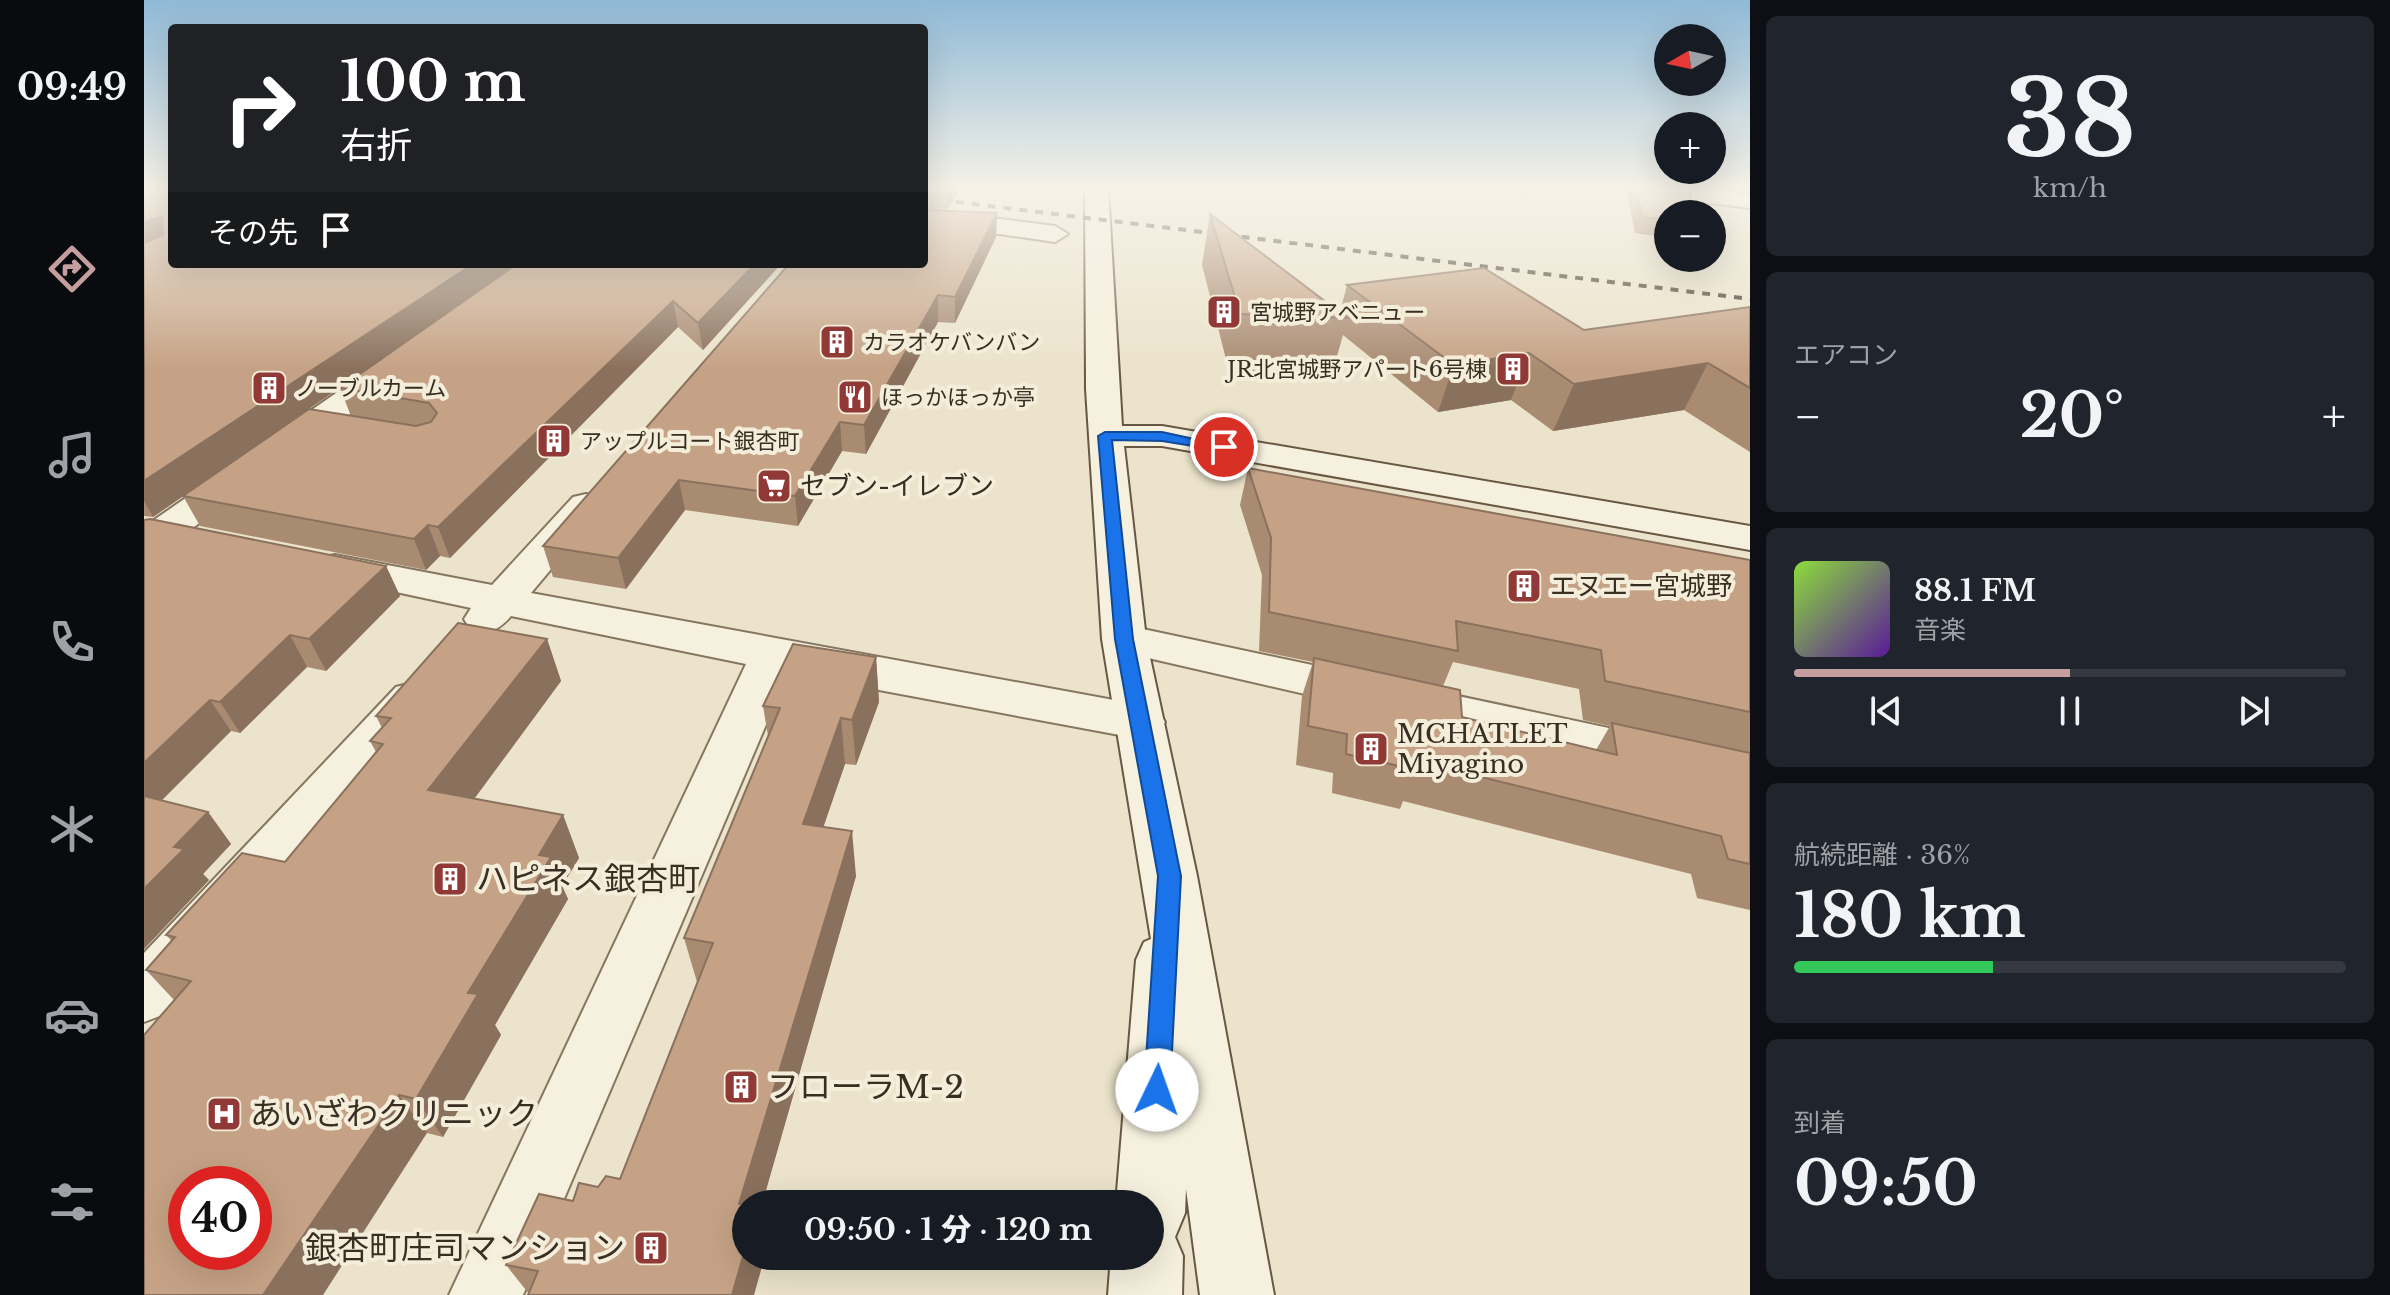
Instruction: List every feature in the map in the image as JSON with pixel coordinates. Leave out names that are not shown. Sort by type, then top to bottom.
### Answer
[{"type":"street","points":[[1098,248],[1105,436],[1124,639],[1170,876],[1237,1295]]},
{"type":"street","points":[[150,536],[422,347]]},
{"type":"street","points":[[315,424],[357,431]]},
{"type":"street","points":[[1105,436],[1162,436],[1750,538]]},
{"type":"street","points":[[144,995],[615,473]]},
{"type":"street","points":[[150,536],[207,542]]},
{"type":"street","points":[[301,560],[773,655],[1141,722]]},
{"type":"street","points":[[1124,639],[1750,777]]},
{"type":"street","points":[[486,1295],[773,655]]},
{"type":"street","points":[[1151,1190],[1170,876]]},
{"type":"street","points":[[1145,1295],[1146,1270]]},
{"type":"building","points":[[144,248],[168,248],[168,268],[467,268],[144,481]]},
{"type":"building","points":[[928,248],[979,248],[955,297],[938,295],[864,425],[840,422],[795,496],[679,480],[618,558],[543,546],[786,268],[928,268]]},
{"type":"building","points":[[1220,248],[1255,248],[1347,318],[1240,314]]},
{"type":"building","points":[[511,268],[751,268],[698,323],[673,301],[438,527],[428,525],[414,539],[183,496],[309,409],[416,426],[431,422],[437,413],[429,403],[340,388]]},
{"type":"building","points":[[1484,268],[1584,330],[1750,307],[1750,388],[1708,363],[1574,384],[1529,353],[1454,365],[1347,285]]},
{"type":"building","points":[[1248,468],[1750,560],[1750,712],[1605,681],[1601,650],[1456,621],[1458,651],[1269,612],[1271,538]]},
{"type":"building","points":[[144,520],[386,566],[309,639],[290,635],[220,702],[210,700],[144,763]]},
{"type":"building","points":[[458,623],[547,639],[428,790],[563,815],[539,855],[551,857],[468,993],[478,994],[416,1099],[399,1095],[263,1295],[144,1295],[144,1035],[191,981],[146,970],[175,937],[166,935],[242,853],[285,862],[383,744],[370,741],[391,718],[376,716]]},
{"type":"building","points":[[793,644],[876,657],[852,720],[841,718],[803,824],[852,831],[743,1190],[732,1190],[732,1270],[739,1270],[732,1295],[528,1295],[538,1271],[506,1265],[539,1194],[573,1201],[579,1183],[598,1187],[606,1176],[620,1179],[713,943],[684,938],[780,708],[763,706]]},
{"type":"building","points":[[1314,658],[1460,690],[1462,717],[1617,755],[1612,723],[1750,753],[1750,864],[1728,859],[1721,836],[1416,761],[1417,770],[1346,754],[1347,734],[1308,726]]},
{"type":"building","points":[[144,796],[208,812],[174,847],[184,849],[144,889]]},
{"type":"railway","points":[[1336,248],[1750,299]]},
{"type":"place","name":"宮城野アベニュー","points":[[1224,312]]},
{"type":"place","name":"カラオケバンバン","points":[[837,342]]},
{"type":"place","name":"JR北宮城野アパート6号棟","points":[[1513,369]]},
{"type":"place","name":"ノーブルカーム","points":[[269,388]]},
{"type":"place","name":"ほっかほっか亭","points":[[855,397]]},
{"type":"place","name":"アップルコート銀杏町","points":[[554,441]]},
{"type":"place","name":"セブン-イレブン","points":[[774,486]]},
{"type":"place","name":"エヌエー宮城野","points":[[1524,586]]},
{"type":"place","name":"MCHATLET Miyagino","points":[[1371,749]]},
{"type":"place","name":"ハピネス銀杏町","points":[[450,879]]},
{"type":"place","name":"フローラM-2","points":[[741,1087]]},
{"type":"place","name":"あいざわクリニック","points":[[224,1114]]},
{"type":"place","name":"銀杏町庄司マンション","points":[[651,1248]]},
{"type":"route","points":[[1157,1090],[1170,876],[1124,639],[1105,436],[1162,436],[1224,447]]}]
